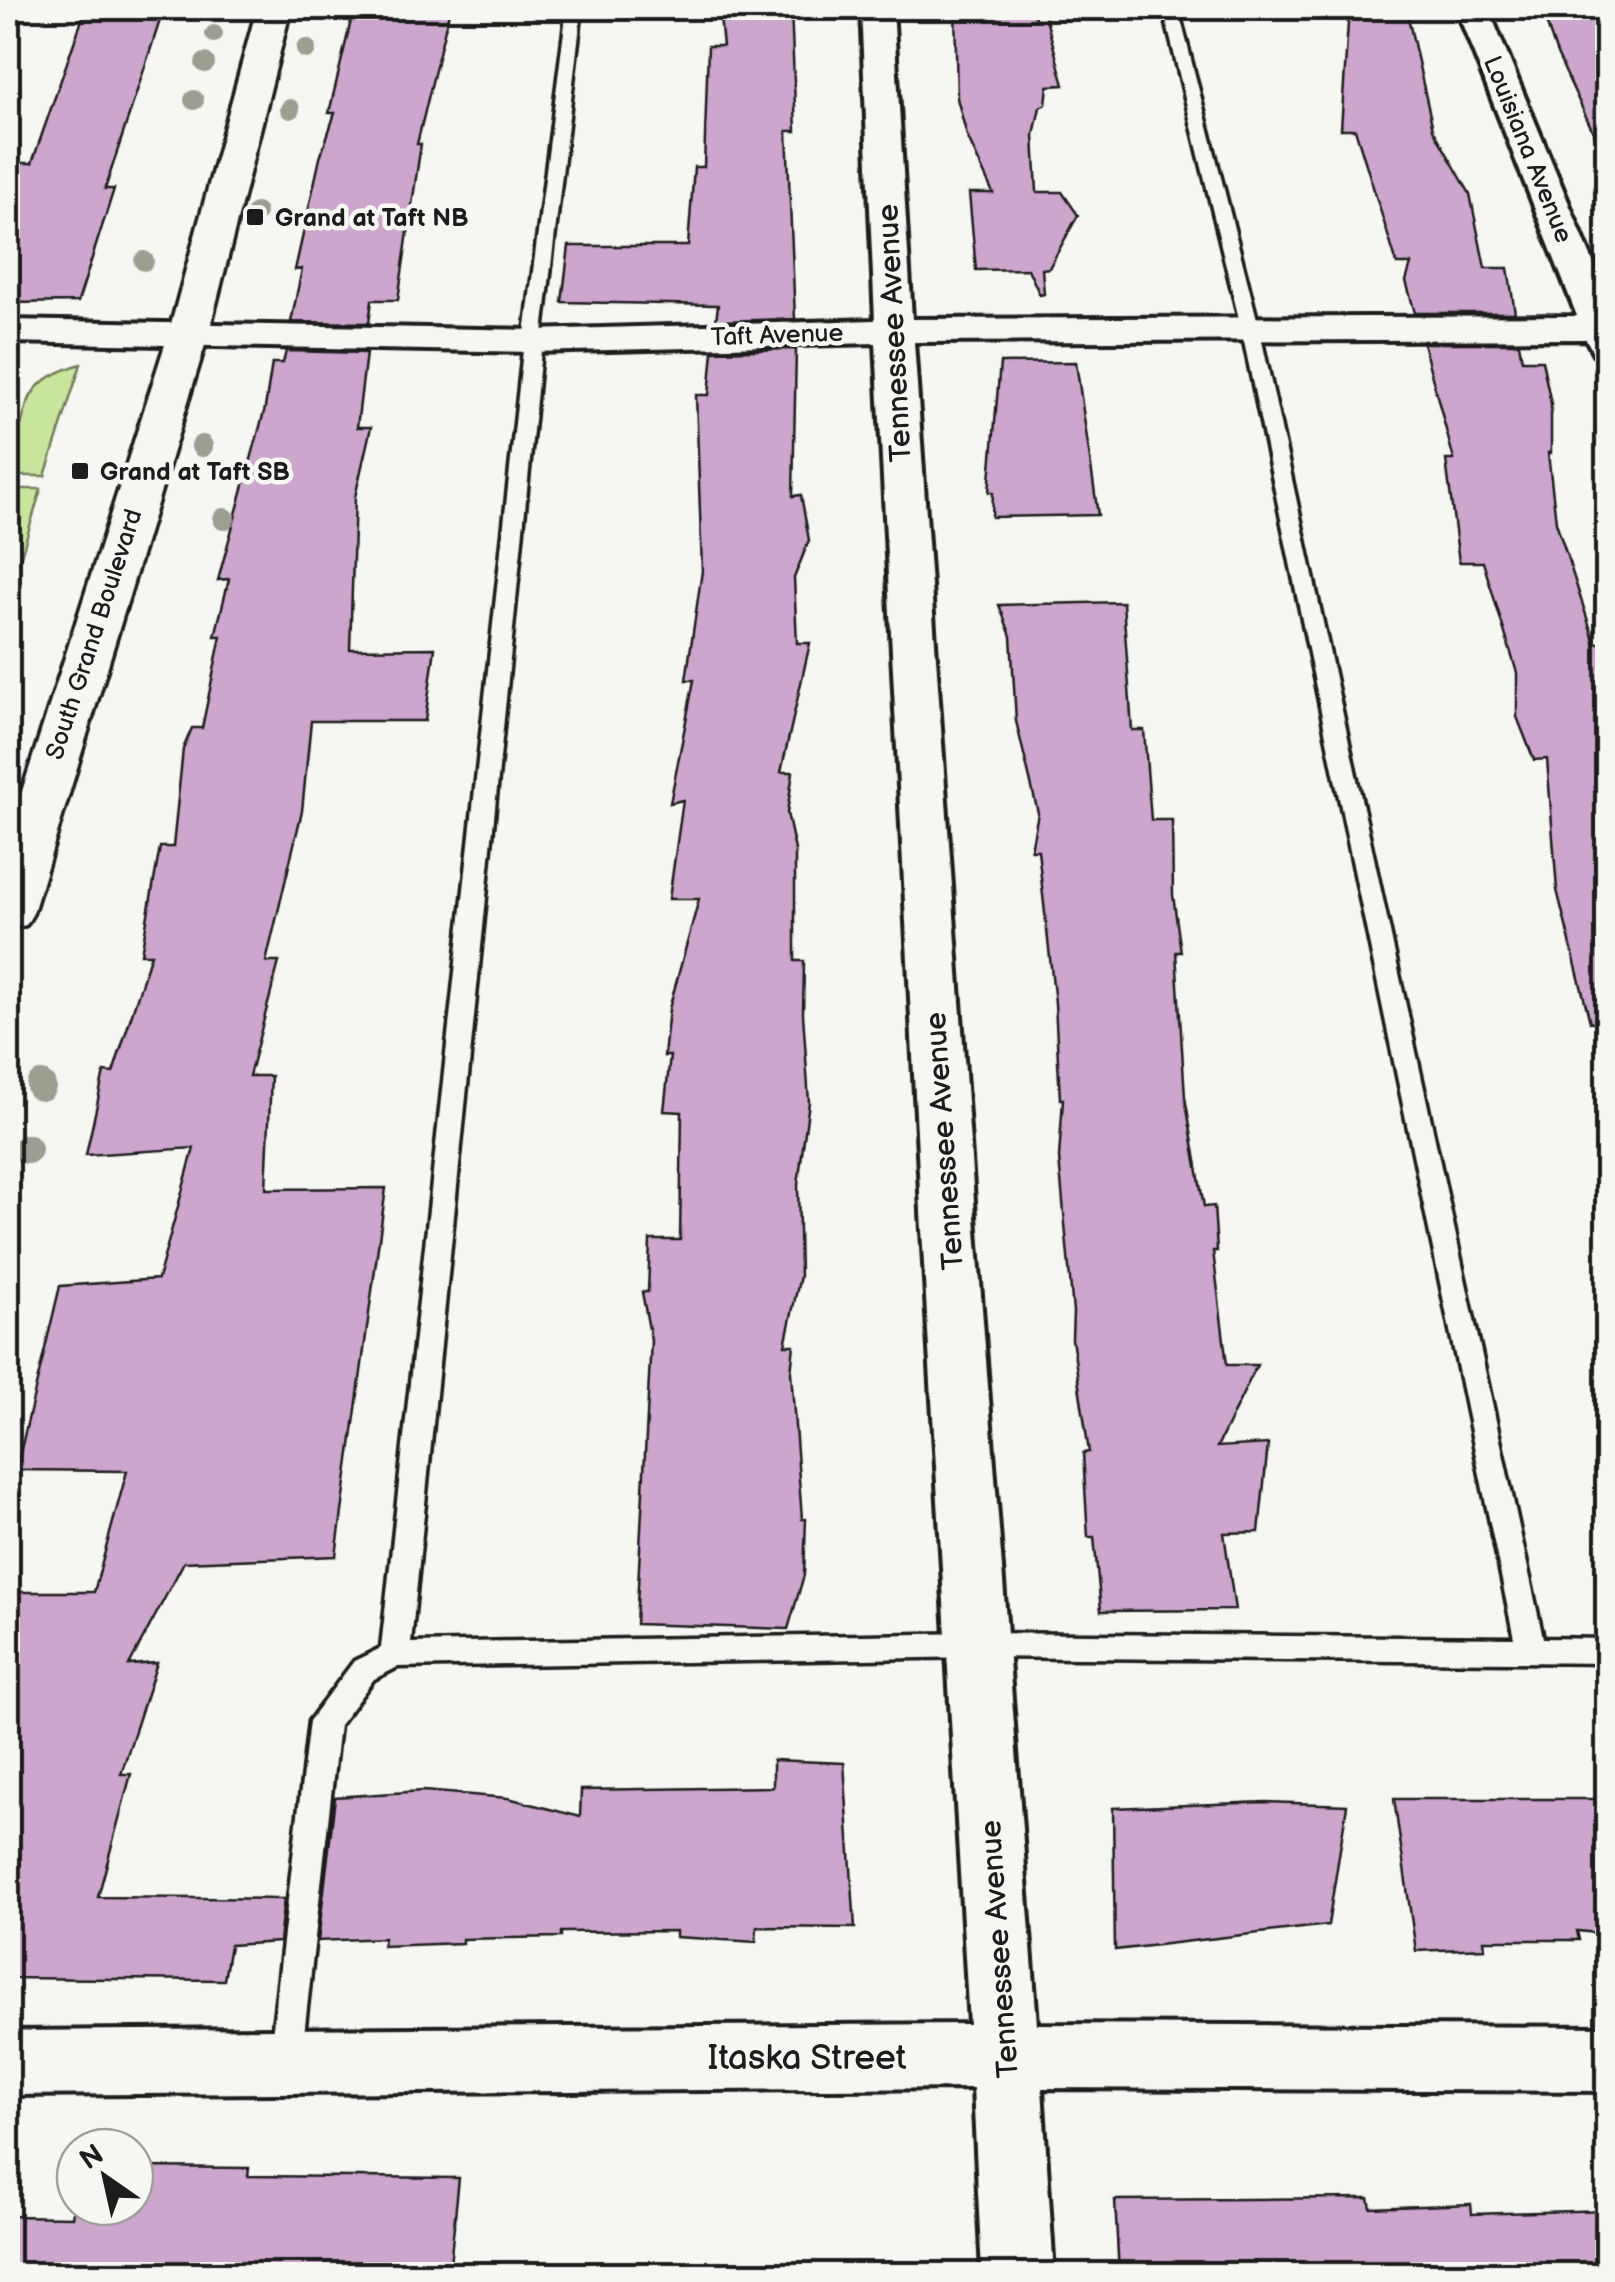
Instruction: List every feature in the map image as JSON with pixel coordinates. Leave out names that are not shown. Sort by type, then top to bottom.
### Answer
[{"type":"main road","name":"South Grand Boulevard","points":[[8,913],[19,827],[189,332],[274,8]]},
{"type":"street","name":"Tennessee Avenue","points":[[877,8],[893,330],[976,1645],[1008,2056],[1018,2274]]},
{"type":"street","name":"Louisiana Avenue","points":[[1472,8],[1605,334]]},
{"type":"street","name":"Taft Avenue","points":[[8,331],[533,341],[893,330],[1250,328],[1605,334]]},
{"type":"street","name":"Itaska Street","points":[[8,2063],[1008,2056],[1608,2059]]},
{"type":"lane","points":[[396,1655],[533,341],[574,8]]},
{"type":"lane","points":[[1171,8],[1250,328],[1531,1651]]},
{"type":"lane","points":[[285,2061],[324,1721],[364,1670],[396,1655],[976,1645],[1608,1651]]},
{"type":"green space","points":[[81,364],[45,476],[8,476],[28,401],[35,390],[59,372]]},
{"type":"green space","points":[[8,489],[41,489],[8,600]]},
{"type":"building","points":[[86,8],[164,8],[105,189],[114,189],[78,302],[8,303],[8,196],[20,163],[32,163]]},
{"type":"building","points":[[354,8],[450,8],[417,144],[421,144],[398,300],[372,300],[369,323],[291,322],[302,269],[295,270],[320,158],[335,113],[329,113]]},
{"type":"building","points":[[719,8],[791,8],[796,131],[787,131],[795,319],[716,321],[718,305],[562,302],[569,246],[688,246],[694,167],[704,167],[708,46],[723,46]]},
{"type":"building","points":[[955,8],[1034,8],[1035,19],[1046,19],[1064,85],[1048,86],[1046,104],[1040,107],[1034,135],[1037,192],[1062,192],[1078,215],[1049,268],[1042,269],[1044,294],[1040,295],[1028,269],[976,270],[969,193],[993,193],[967,136],[957,98]]},
{"type":"building","points":[[1349,8],[1406,8],[1433,129],[1470,194],[1485,268],[1508,268],[1515,313],[1415,313],[1406,281],[1411,264],[1397,264],[1355,129],[1341,129]]},
{"type":"building","points":[[1541,8],[1608,8],[1608,164],[1557,54]]},
{"type":"building","points":[[1423,343],[1519,343],[1522,360],[1542,360],[1551,404],[1548,453],[1556,522],[1595,643],[1608,643],[1608,1020],[1590,1022],[1557,890],[1547,759],[1534,760],[1517,717],[1517,673],[1483,562],[1459,562],[1446,460],[1454,460]]},
{"type":"building","points":[[796,349],[793,496],[801,495],[809,540],[794,578],[797,643],[810,643],[781,772],[793,772],[787,813],[795,850],[795,961],[804,961],[809,1102],[798,1184],[800,1276],[785,1345],[794,1345],[791,1372],[802,1519],[806,1519],[804,1575],[788,1629],[636,1624],[651,1340],[642,1292],[648,1292],[650,1240],[680,1240],[682,1112],[664,1111],[670,1056],[664,1056],[669,1009],[699,899],[669,899],[683,800],[670,803],[694,680],[686,680],[702,571],[696,395],[709,395],[713,351]]},
{"type":"building","points":[[286,351],[366,353],[357,427],[371,427],[355,497],[350,649],[435,648],[425,721],[311,721],[302,811],[266,962],[279,962],[249,1076],[271,1076],[266,1189],[386,1188],[336,1556],[184,1562],[129,1665],[157,1663],[121,1774],[131,1774],[98,1897],[284,1899],[279,1942],[230,1945],[224,1980],[8,1978],[8,1592],[94,1592],[127,1471],[16,1470],[60,1286],[158,1279],[194,1148],[86,1155],[104,1072],[113,1073],[151,954],[141,954],[160,847],[173,847],[183,749],[192,728],[202,728],[221,636],[215,636],[229,579],[218,580],[265,408],[272,363],[283,363]]},
{"type":"building","points":[[1076,362],[1098,515],[992,517],[993,492],[989,492],[1000,363]]},
{"type":"building","points":[[1123,602],[1132,730],[1144,730],[1151,820],[1172,820],[1185,1097],[1204,1207],[1214,1206],[1217,1251],[1213,1251],[1227,1365],[1257,1365],[1217,1447],[1268,1444],[1259,1532],[1224,1533],[1235,1610],[1101,1611],[1094,1537],[1088,1537],[1083,1453],[1089,1452],[1072,1339],[1059,1158],[1063,1099],[1038,850],[1031,850],[1038,813],[1016,721],[1011,636],[999,605]]},
{"type":"building","points":[[773,1760],[844,1763],[855,1928],[757,1927],[756,1942],[676,1937],[676,1931],[561,1932],[561,1937],[382,1946],[384,1938],[318,1941],[335,1797],[423,1791],[508,1798],[580,1817],[581,1790],[773,1787]]},
{"type":"building","points":[[1394,1799],[1608,1799],[1608,1934],[1577,1931],[1579,1940],[1484,1940],[1485,1948],[1416,1951]]},
{"type":"building","points":[[1266,1802],[1347,1805],[1328,1925],[1115,1950],[1113,1808]]},
{"type":"building","points":[[155,2167],[249,2168],[248,2176],[459,2178],[449,2274],[8,2274],[8,2216],[55,2217],[55,2227],[155,2227]]},
{"type":"building","points":[[1369,2198],[1371,2208],[1471,2204],[1472,2214],[1608,2210],[1608,2274],[1119,2274],[1115,2200]]},
{"type":"place","name":"Grand at Taft NB","points":[[255,217]]},
{"type":"place","name":"Grand at Taft SB","points":[[80,471]]}]
